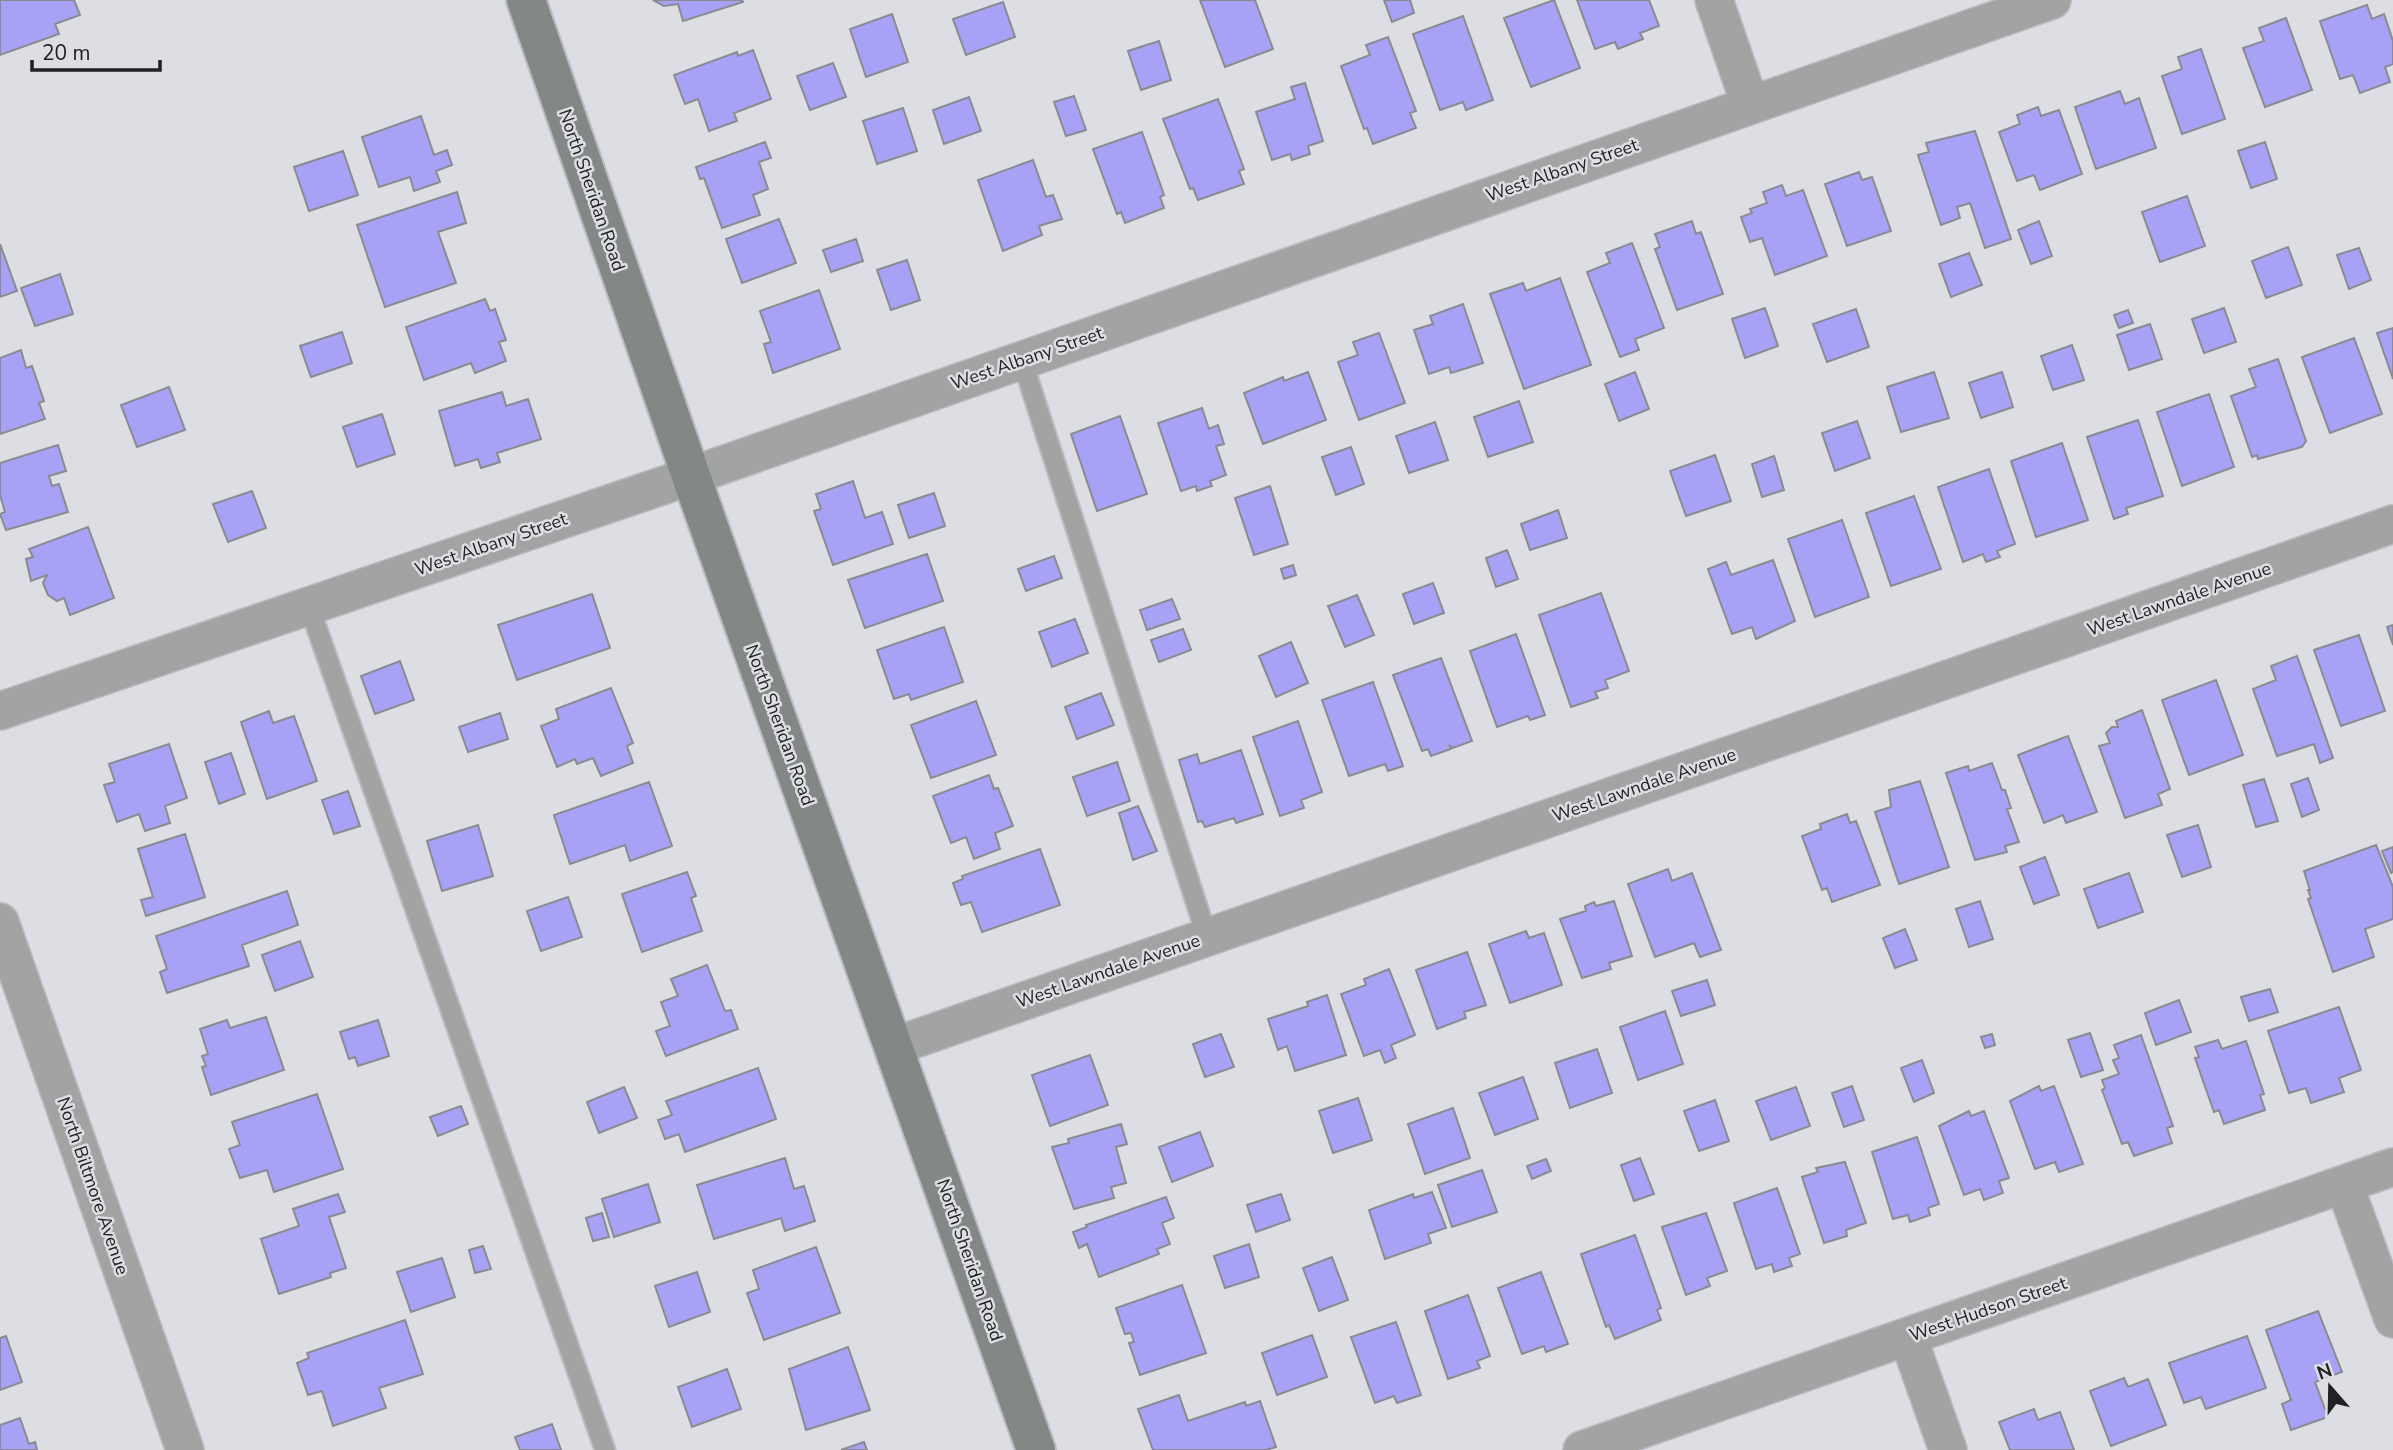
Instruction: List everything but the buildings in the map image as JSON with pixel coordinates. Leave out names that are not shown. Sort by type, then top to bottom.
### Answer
[{"type":"main road","name":"North Sheridan Road","points":[[526,0],[691,476],[1037,1450]]},
{"type":"street","points":[[1714,0],[1750,104]]},
{"type":"street","name":"West Albany Street","points":[[0,711],[691,476],[2052,0]]},
{"type":"street","name":"West Lawndale Avenue","points":[[895,1046],[2393,524]]},
{"type":"street","name":"North Biltmore Avenue","points":[[0,922],[186,1450]]},
{"type":"street","name":"West Hudson Street","points":[[1582,1450],[2393,1167]]},
{"type":"street","points":[[2344,1184],[2393,1319]]},
{"type":"street","points":[[1908,1337],[1948,1450]]},
{"type":"lane","points":[[1022,360],[1207,937]]},
{"type":"lane","points":[[309,606],[605,1450]]}]
